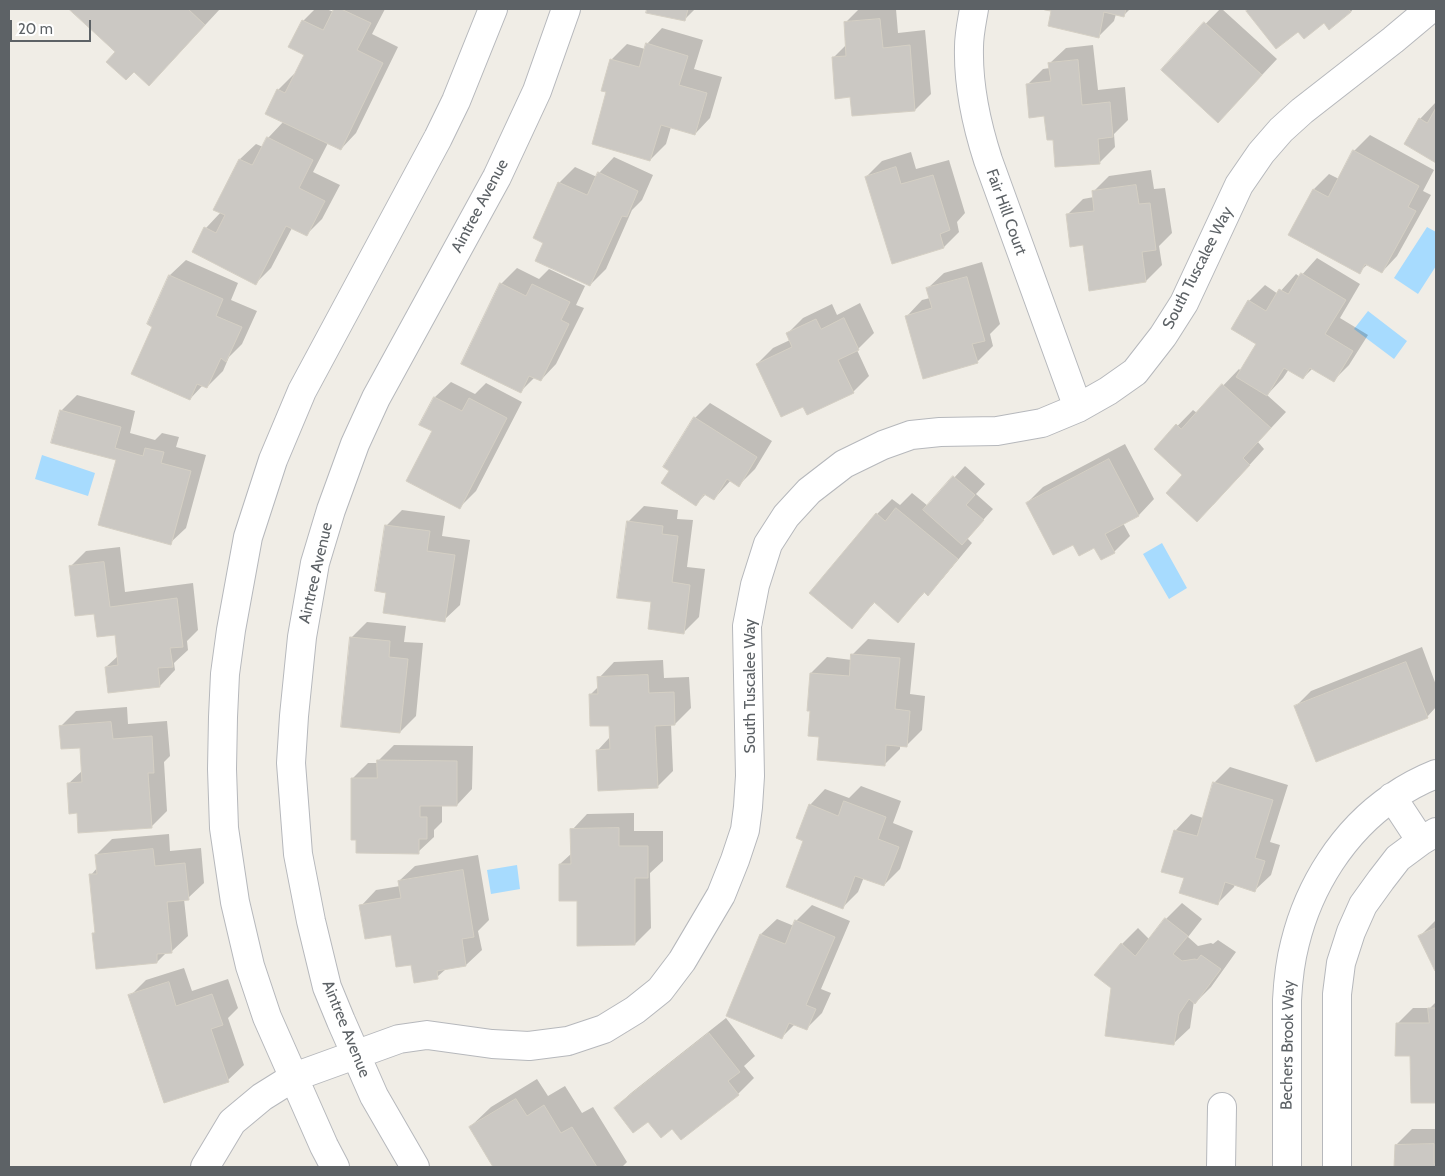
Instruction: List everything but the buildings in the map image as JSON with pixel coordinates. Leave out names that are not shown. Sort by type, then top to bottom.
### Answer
[{"type":"street","points":[[335,1167],[267,1017],[250,966],[235,902],[224,828],[222,760],[225,674],[231,630],[248,537],[273,460],[302,391],[438,138],[460,92],[493,9]]},
{"type":"street","name":"Aintree Avenue","points":[[415,1167],[374,1096],[355,1054],[327,987],[311,921],[298,854],[291,763],[302,637],[315,562],[331,510],[355,444],[376,398],[497,177],[537,91],[566,9]]},
{"type":"street","name":"Fair Hill Court","points":[[974,9],[969,45],[969,75],[972,103],[979,131],[1078,408]]},
{"type":"street","name":"South Tuscalee Way","points":[[205,1167],[232,1122],[262,1097],[294,1077],[399,1039],[427,1035],[520,1046],[568,1041],[604,1029],[635,1010],[660,990],[682,961],[721,895],[745,830],[750,776],[747,626],[754,585],[768,544],[786,516],[809,491],[844,464],[883,445],[911,435],[940,432],[997,431],[1042,423],[1078,408],[1136,372],[1163,336],[1184,303],[1239,186],[1261,154],[1281,130],[1302,111],[1430,9]]},
{"type":"street","name":"Bechers Brook Way","points":[[1287,1167],[1287,1000],[1294,944],[1302,916],[1329,862],[1368,816],[1392,797],[1436,774]]},
{"type":"street","points":[[1337,1167],[1338,994],[1341,963],[1350,932],[1364,905],[1381,880],[1398,858],[1429,836],[1392,797]]},
{"type":"street","points":[[1221,1167],[1222,1107]]},
{"type":"water","points":[[1427,227],[1436,232],[1436,266],[1418,294],[1394,278]]},
{"type":"water","points":[[1368,311],[1407,341],[1394,359],[1354,329]]},
{"type":"water","points":[[42,455],[95,473],[88,496],[35,479]]},
{"type":"water","points":[[1162,543],[1187,588],[1169,599],[1143,554]]},
{"type":"water","points":[[517,865],[520,889],[491,894],[487,870]]}]
